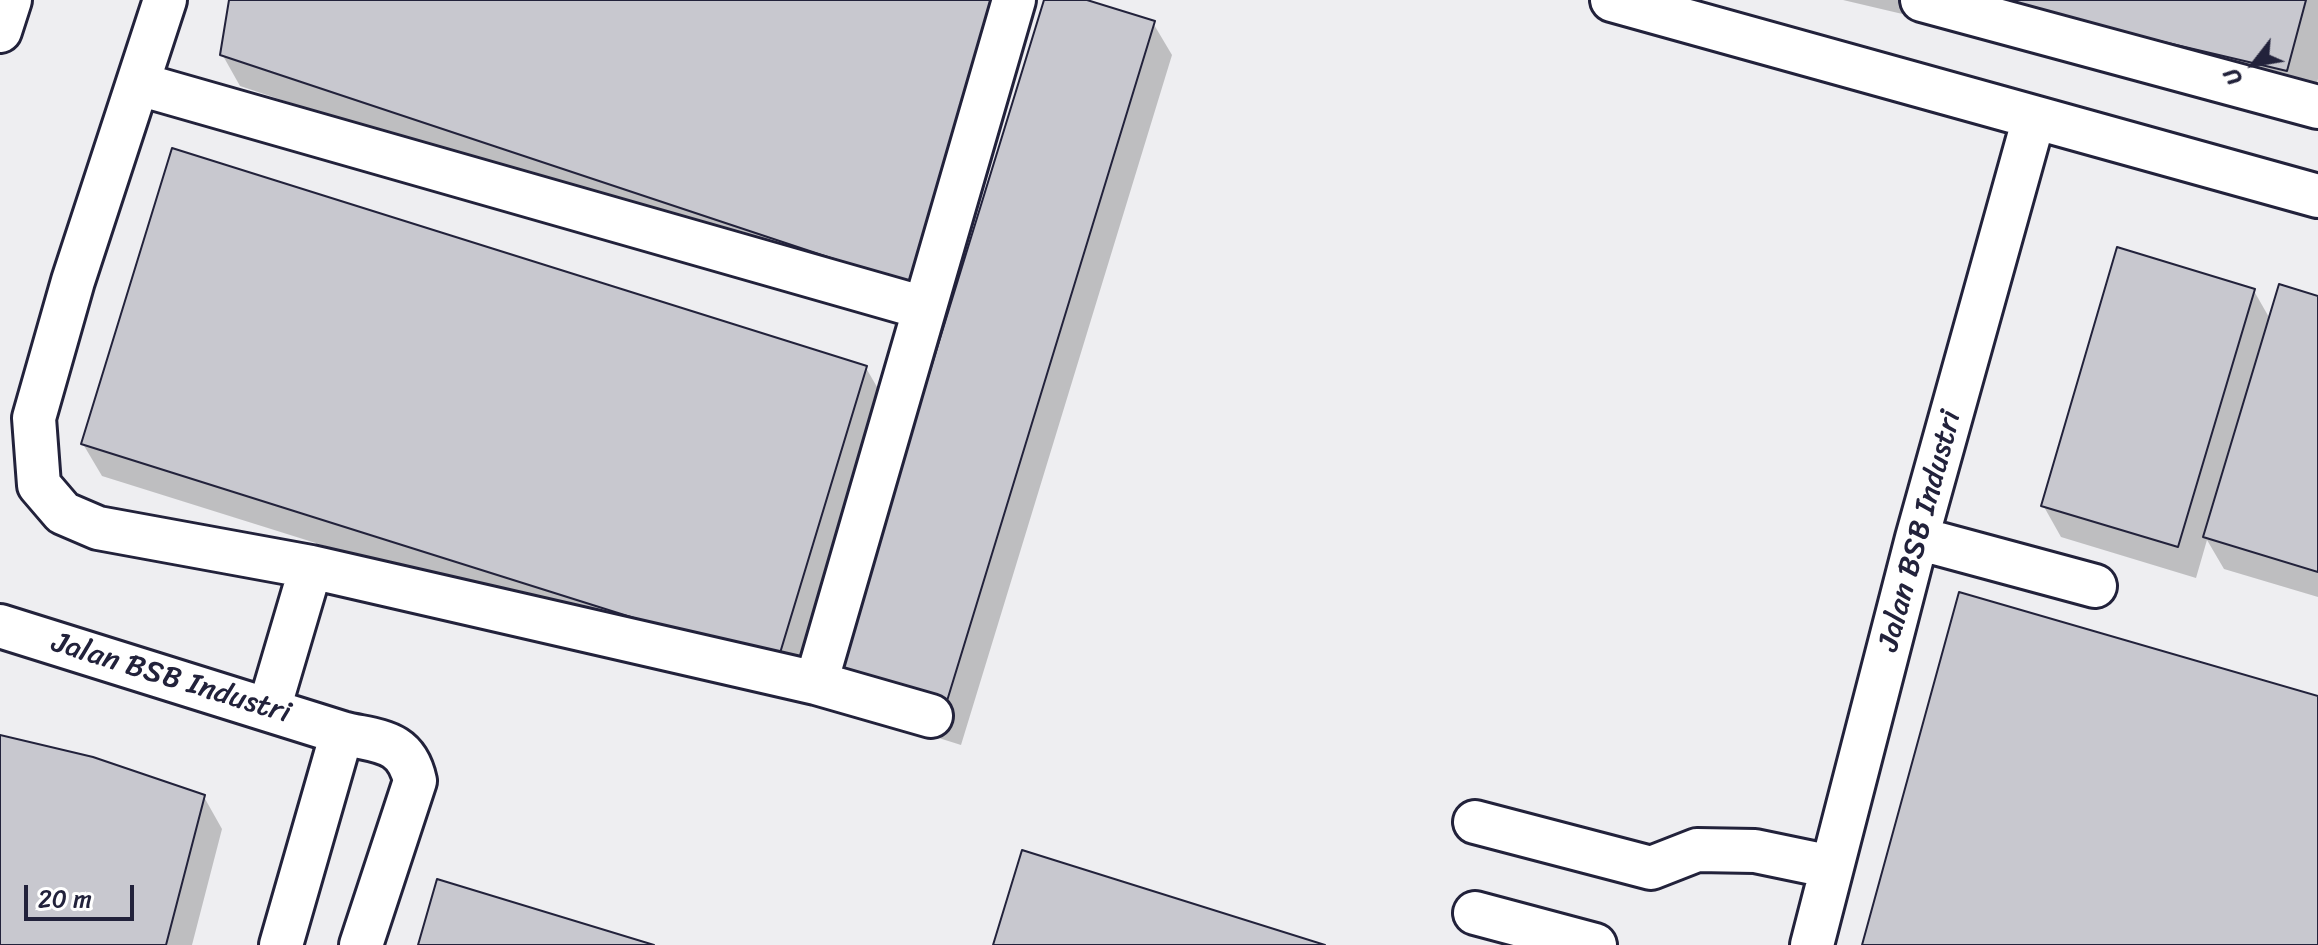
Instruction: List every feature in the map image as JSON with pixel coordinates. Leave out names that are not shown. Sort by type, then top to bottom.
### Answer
[{"type":"lane","points":[[0,31],[10,0]]},
{"type":"lane","points":[[165,0],[73,281],[34,418],[39,485],[63,513],[98,528],[311,567],[816,683],[931,716]]},
{"type":"lane","points":[[816,683],[1014,0]]},
{"type":"lane","points":[[1612,0],[2318,196]]},
{"type":"lane","points":[[1922,0],[2318,107]]},
{"type":"lane","points":[[139,84],[924,308]]},
{"type":"lane","name":"Jalan BSB Industri","points":[[1812,945],[1917,538],[2034,118]]},
{"type":"lane","points":[[1917,538],[2095,586]]},
{"type":"lane","points":[[269,709],[311,567]]},
{"type":"lane","name":"Jalan BSB Industri","points":[[0,626],[398,748],[407,757],[415,781],[361,945]]},
{"type":"lane","points":[[281,945],[342,733]]},
{"type":"lane","points":[[1475,822],[1651,868],[1697,850],[1755,851],[1832,867]]},
{"type":"lane","points":[[1475,913],[1595,945]]},
{"type":"shaded area","points":[[0,0],[2318,0],[2318,945],[0,945]]},
{"type":"building","points":[[229,0],[999,0],[912,285],[220,55]]},
{"type":"building","points":[[1044,0],[1087,0],[1155,21],[943,714],[835,680]]},
{"type":"building","points":[[1985,0],[2306,0],[2287,71]]},
{"type":"building","points":[[172,148],[867,366],[777,663],[81,444]]},
{"type":"building","points":[[2117,247],[2255,289],[2178,547],[2041,506]]},
{"type":"building","points":[[2279,284],[2318,296],[2318,572],[2203,537]]},
{"type":"building","points":[[1959,592],[2318,696],[2318,945],[1862,945]]},
{"type":"building","points":[[0,735],[93,757],[205,795],[166,945],[0,945]]},
{"type":"building","points":[[1022,850],[1325,945],[993,945]]},
{"type":"building","points":[[437,879],[654,945],[418,945]]}]
